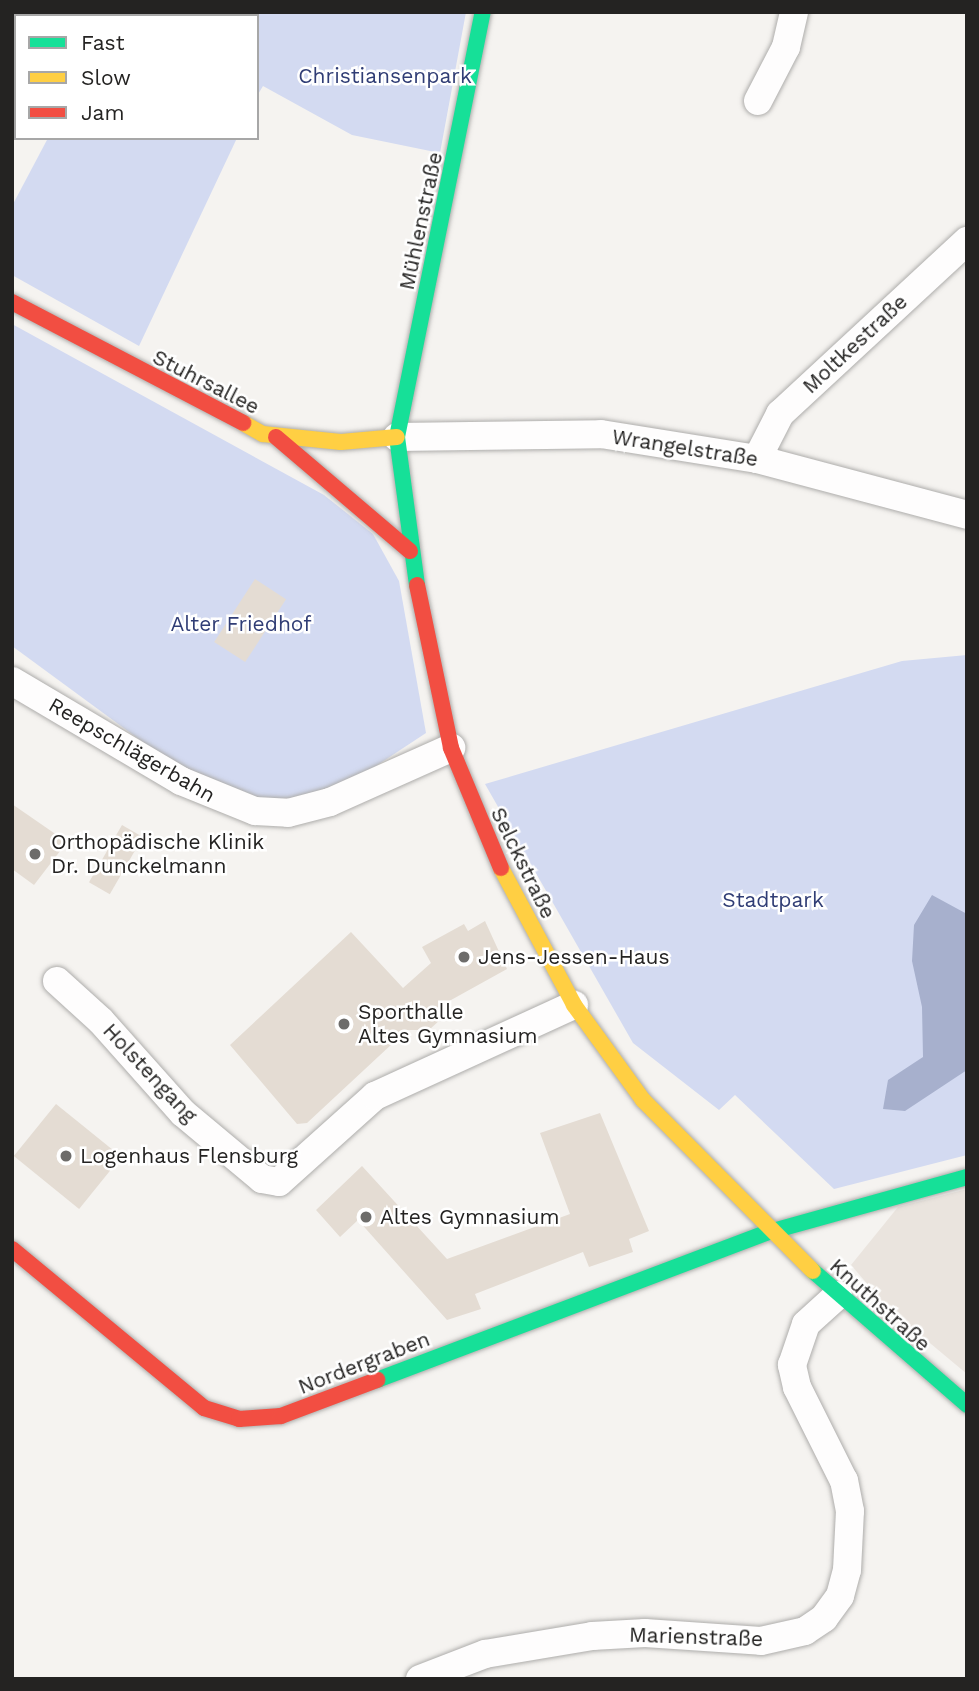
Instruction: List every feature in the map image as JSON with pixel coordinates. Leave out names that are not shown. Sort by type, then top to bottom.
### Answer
[{"type":"main road","name":"Mühlenstraße","points":[[397,437],[483,12]]},
{"type":"main road","name":"Stuhrsallee","points":[[12,302],[195,402],[276,437],[341,442],[397,437]]},
{"type":"main road","points":[[276,437],[410,551]]},
{"type":"main road","name":"Selckstraße","points":[[397,437],[410,551],[451,748],[516,903],[574,1005],[643,1100],[769,1232]]},
{"type":"main road","name":"Nordergraben","points":[[12,1249],[204,1408],[239,1419],[281,1416],[769,1232],[967,1177]]},
{"type":"main road","name":"Knuthstraße","points":[[769,1232],[967,1405]]},
{"type":"street","points":[[758,100],[786,47],[794,12]]},
{"type":"street","name":"Moltkestraße","points":[[757,459],[780,414],[967,241]]},
{"type":"street","name":"Wrangelstraße","points":[[397,437],[601,434],[757,459],[967,515]]},
{"type":"street","name":"Reepschlägerbahn","points":[[12,681],[181,781],[255,811],[288,813],[330,802],[451,748]]},
{"type":"street","name":"Holstengang","points":[[57,981],[101,1021],[183,1113],[262,1180],[279,1182],[375,1096],[574,1005]]},
{"type":"street","name":"Marienstraße","points":[[420,1679],[500,1651],[645,1633],[766,1640],[805,1631],[824,1618],[839,1596],[847,1570],[850,1511],[844,1482],[797,1387],[792,1365],[806,1324],[838,1295]]},
{"type":"shaded area","points":[[932,895],[967,914],[967,1070],[905,1111],[883,1109],[888,1080],[923,1057],[922,1007],[912,961],[914,925]]},
{"type":"shaded area","points":[[967,1189],[967,1374],[888,1308],[851,1265],[898,1207]]},
{"type":"green space","name":"Christiansenpark","points":[[12,12],[466,12],[440,153],[352,135],[263,86],[259,93],[259,14],[14,14],[14,53]]},
{"type":"green space","points":[[47,140],[236,140],[139,346],[12,275],[12,206]]},
{"type":"green space","name":"Alter Friedhof","points":[[12,324],[324,495],[373,534],[399,581],[426,733],[335,793],[290,806],[230,793],[185,773],[12,646]]},
{"type":"green space","name":"Stadtpark","points":[[967,655],[967,1155],[834,1189],[735,1095],[719,1110],[633,1043],[485,784],[902,661]]},
{"type":"building","points":[[255,579],[286,599],[245,662],[214,642]]},
{"type":"building","name":"Orthopädische Klinik Dr. Dunckelmann","points":[[12,804],[67,842],[34,885],[12,869]]},
{"type":"building","points":[[122,825],[143,837],[110,894],[89,882]]},
{"type":"building","name":"Sporthalle Altes Gymnasium","points":[[485,921],[507,969],[433,1010],[441,1019],[429,1030],[407,1030],[307,1123],[297,1124],[230,1045],[351,932],[403,988],[431,963],[422,947],[464,924],[468,931]]},
{"type":"building","name":"Logenhaus Flensburg","points":[[56,1104],[121,1157],[79,1209],[14,1156]]},
{"type":"building","name":"Altes Gymnasium","points":[[600,1113],[649,1231],[629,1239],[633,1252],[589,1267],[583,1252],[475,1294],[481,1309],[447,1320],[358,1220],[340,1237],[316,1210],[362,1166],[447,1259],[570,1214],[540,1133]]},
{"type":"traffic: fast","points":[[417,585],[397,437],[483,12]]},
{"type":"traffic: fast","points":[[377,1380],[769,1232],[967,1177]]},
{"type":"traffic: fast","points":[[813,1271],[967,1405]]},
{"type":"traffic: slow","points":[[243,423],[263,434],[341,442],[397,437]]},
{"type":"traffic: slow","points":[[501,868],[574,1005],[643,1100],[813,1271]]},
{"type":"traffic: jam","points":[[12,302],[243,423]]},
{"type":"traffic: jam","points":[[276,437],[410,551]]},
{"type":"traffic: jam","points":[[417,585],[451,748],[501,868]]},
{"type":"traffic: jam","points":[[12,1249],[204,1408],[239,1419],[281,1416],[377,1380]]},
{"type":"place","name":"Orthopädische Klinik Dr. Dunckelmann","points":[[35,854]]},
{"type":"place","name":"Jens-Jessen-Haus","points":[[464,957]]},
{"type":"place","name":"Sporthalle Altes Gymnasium","points":[[344,1024]]},
{"type":"place","name":"Logenhaus Flensburg","points":[[66,1156]]},
{"type":"place","name":"Altes Gymnasium","points":[[366,1217]]}]
